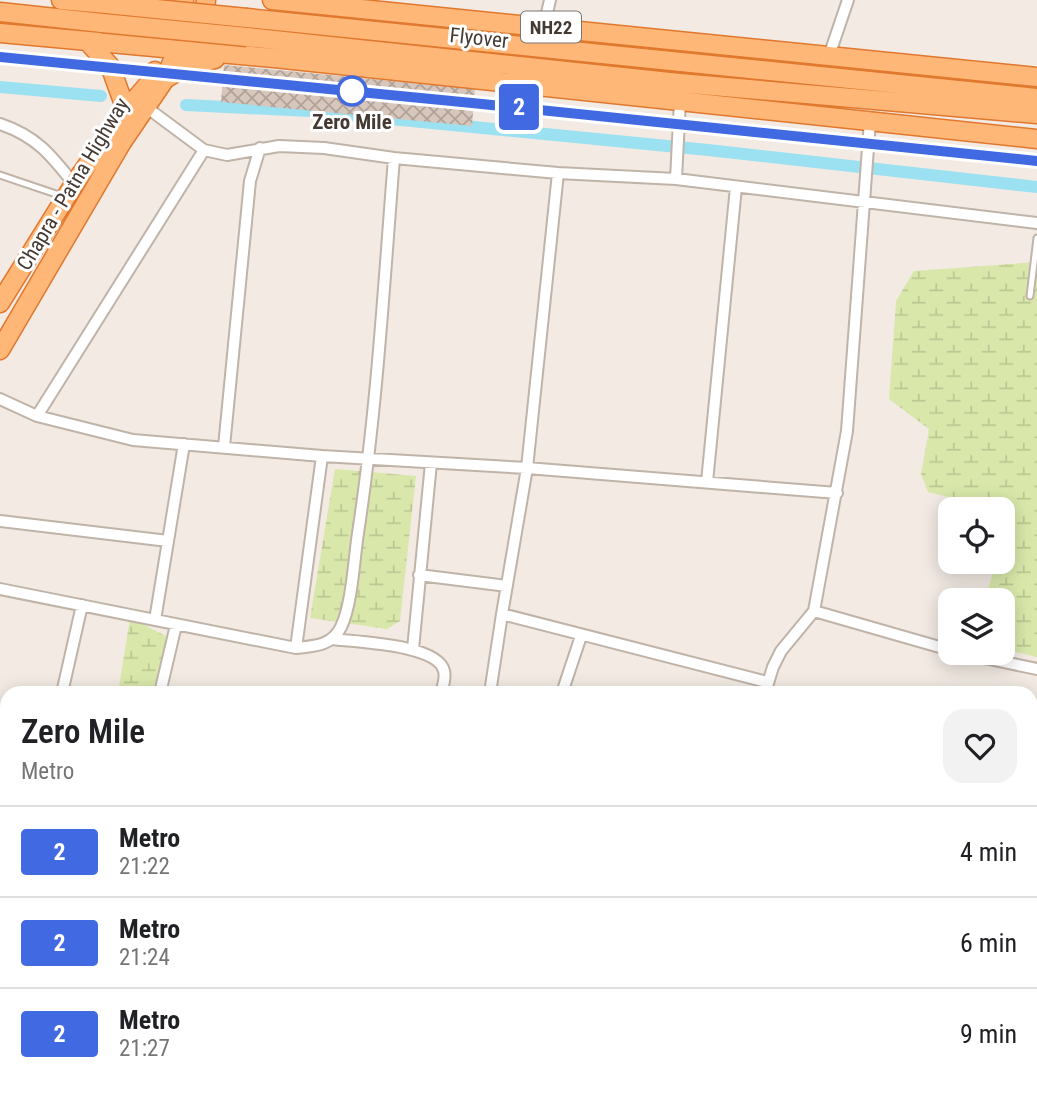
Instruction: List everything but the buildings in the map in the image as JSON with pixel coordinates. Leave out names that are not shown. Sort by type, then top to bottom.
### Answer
[{"type":"highway","name":"Flyover","points":[[61,0],[1037,98]]},
{"type":"highway","points":[[143,46],[147,0]]},
{"type":"highway","name":"Chapra - Patna Highway","points":[[0,350],[122,142],[165,79],[174,46],[171,0]]},
{"type":"highway","points":[[174,46],[184,0]]},
{"type":"highway","points":[[199,52],[206,0]]},
{"type":"highway","name":"NH22","points":[[272,0],[383,6],[544,26],[1037,76]]},
{"type":"highway","name":"Flyover","points":[[0,12],[693,84],[1037,114]]},
{"type":"highway","points":[[0,33],[88,42],[174,46],[199,52],[1037,139]]},
{"type":"highway","points":[[88,42],[110,66],[126,110]]},
{"type":"highway","name":"Chapra - Patna Highway","points":[[2,298],[70,190],[174,46]]},
{"type":"highway","points":[[165,79],[188,65],[209,59],[274,58]]},
{"type":"street","points":[[544,26],[550,0]]},
{"type":"street","points":[[829,56],[848,0]]},
{"type":"street","points":[[676,179],[680,101]]},
{"type":"street","points":[[146,107],[204,150],[227,155],[279,146],[324,148],[394,158],[558,173],[676,179],[1037,223]]},
{"type":"street","points":[[767,686],[781,651],[814,611],[837,493],[847,431],[870,121]]},
{"type":"street","points":[[0,124],[22,133],[44,147],[70,190]]},
{"type":"street","points":[[224,447],[250,181],[260,148]]},
{"type":"street","points":[[37,416],[204,150]]},
{"type":"street","points":[[0,589],[296,648],[319,646],[332,639],[341,627],[348,600],[370,458],[394,158]]},
{"type":"street","points":[[491,686],[527,468],[558,173]]},
{"type":"street","points":[[707,482],[736,187]]},
{"type":"street","points":[[0,399],[37,416],[133,440],[837,493]]},
{"type":"street","points":[[155,620],[184,444]]},
{"type":"street","points":[[296,648],[322,456]]},
{"type":"street","points":[[413,649],[431,463]]},
{"type":"street","points":[[0,521],[168,541]]},
{"type":"street","points":[[419,575],[507,586]]},
{"type":"street","points":[[64,686],[82,605]]},
{"type":"street","points":[[814,611],[938,647]]},
{"type":"street","points":[[502,614],[759,686]]},
{"type":"street","points":[[162,686],[176,625]]},
{"type":"street","points":[[564,686],[580,636]]},
{"type":"street","points":[[332,639],[413,649],[440,663],[444,670],[443,686]]},
{"type":"street","points":[[1015,664],[1037,669]]},
{"type":"lane","points":[[0,175],[70,190]]},
{"type":"lane","points":[[1030,296],[1037,238]]},
{"type":"green space","points":[[1037,262],[1037,657],[1015,652],[1015,588],[988,588],[993,574],[1015,574],[1015,497],[948,497],[928,492],[921,474],[929,429],[889,399],[896,301],[914,271]]},
{"type":"green space","points":[[335,469],[416,476],[400,621],[387,629],[310,618]]},
{"type":"green space","points":[[130,618],[166,636],[162,686],[119,686]]},
{"type":"waterway","points":[[0,87],[101,96]]},
{"type":"waterway","points":[[186,105],[310,111],[708,150],[1037,187]]},
{"type":"railway","points":[[0,57],[1037,161]]},
{"type":"metro line","name":"2","points":[[0,57],[1037,161]]},
{"type":"place","name":"Zero Mile","points":[[352,91]]}]
